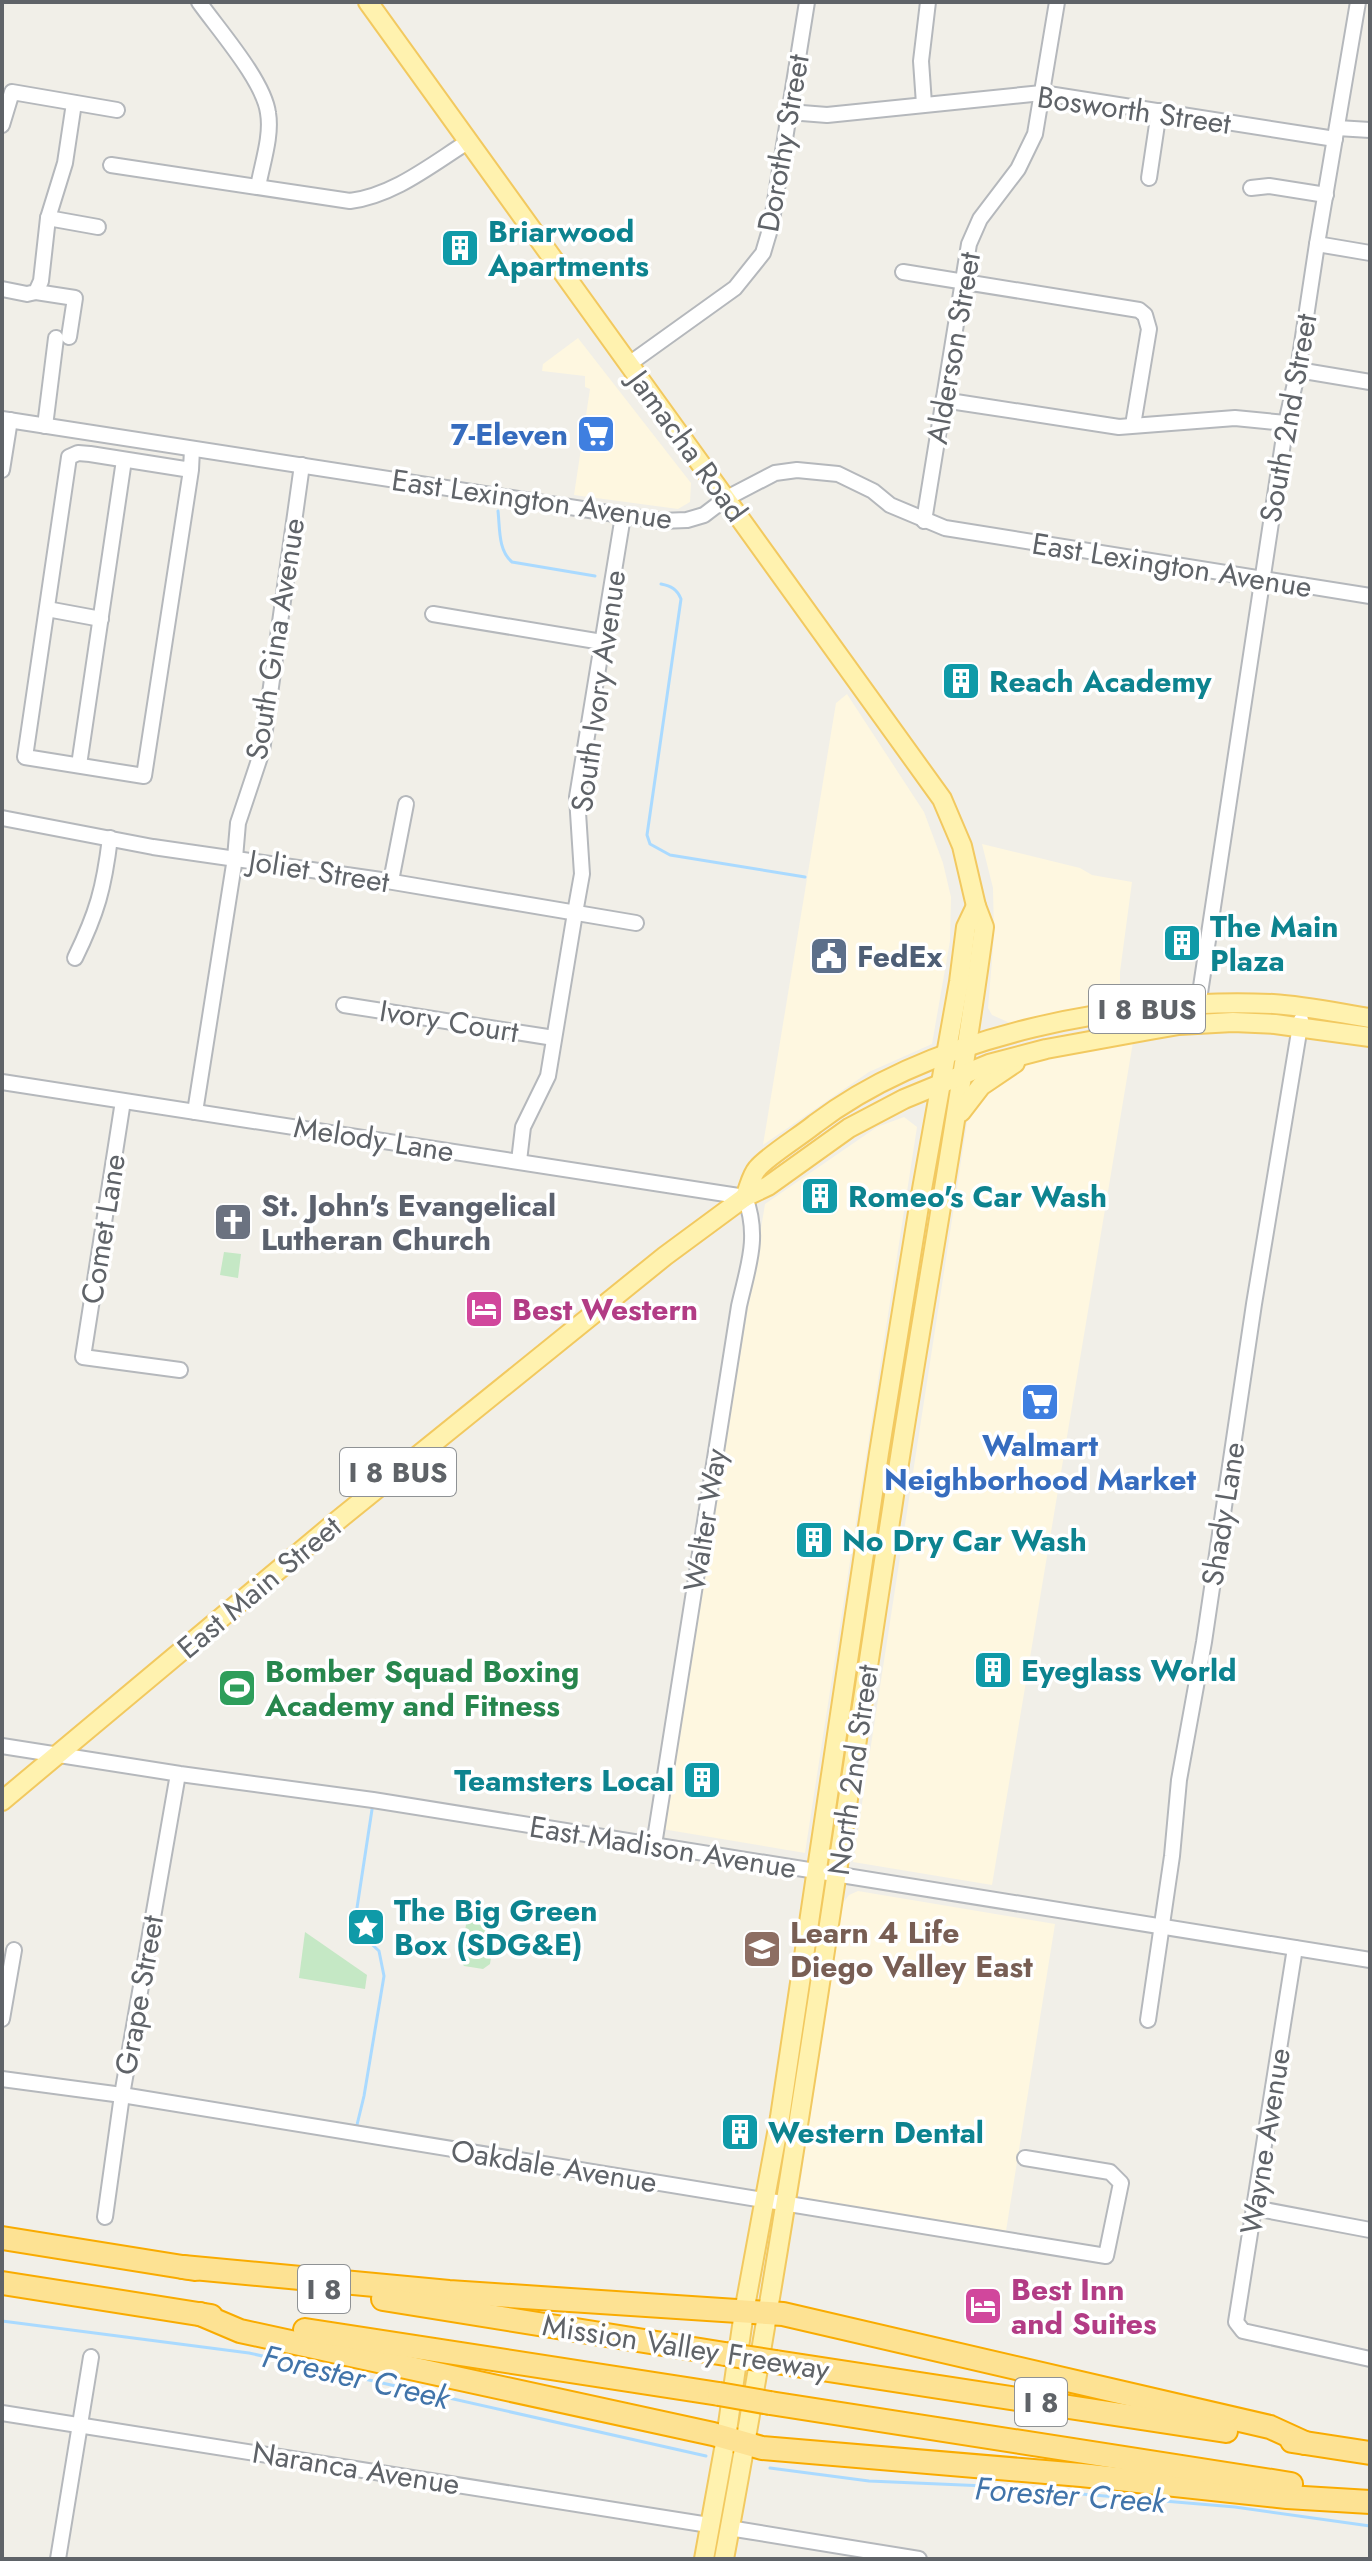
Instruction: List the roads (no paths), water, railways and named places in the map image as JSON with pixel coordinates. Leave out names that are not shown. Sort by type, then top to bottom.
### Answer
[{"type":"highway","name":"Mission Valley Freeway","points":[[2,2238],[1370,2453]]},
{"type":"highway","points":[[183,2267],[449,2292],[783,2314],[1270,2427],[1305,2443]]},
{"type":"highway","name":"Mission Valley Freeway","points":[[2,2283],[1370,2496]]},
{"type":"highway","points":[[200,2314],[240,2331],[762,2448],[1370,2502]]},
{"type":"main road","name":"Jamacha Road","points":[[368,2],[942,799],[962,846],[984,927],[963,1074]]},
{"type":"main road","points":[[940,1084],[966,927],[976,906]]},
{"type":"main road","name":"East Main Street","points":[[745,1197],[757,1169],[836,1108],[896,1076],[967,1047],[1005,1036],[1107,1013],[1199,1005],[1275,1004],[1370,1018]]},
{"type":"main road","points":[[973,1007],[991,1027],[1005,1036]]},
{"type":"main road","name":"East Main Street","points":[[2,1801],[401,1469],[665,1256],[745,1197],[768,1186],[849,1128],[898,1102],[989,1064],[1110,1037],[1195,1024],[1233,1022],[1370,1037]]},
{"type":"main road","points":[[957,1119],[967,1101],[981,1086],[1031,1053]]},
{"type":"main road","name":"North 2nd Street","points":[[704,2559],[721,2462],[735,2440],[769,2314],[892,1509],[963,1074]]},
{"type":"main road","name":"North 2nd Street","points":[[724,2559],[729,2528],[744,2312],[780,2117],[874,1485],[940,1084]]},
{"type":"main road","points":[[898,1102],[918,1106],[930,1116],[934,1128]]},
{"type":"main road","points":[[898,1345],[913,1386]]},
{"type":"main road","points":[[891,1385],[896,1387],[902,1401],[905,1426]]},
{"type":"main road","points":[[874,1485],[886,1493],[892,1509]]},
{"type":"main road","points":[[848,1653],[851,1670],[865,1693]]},
{"type":"main road","points":[[721,2462],[727,2473],[721,2517],[723,2524],[729,2528]]},
{"type":"main road","points":[[709,2525],[717,2536],[715,2559]]},
{"type":"street","points":[[199,2],[259,86],[268,112],[268,131],[258,187]]},
{"type":"street","name":"Dorothy Street","points":[[629,364],[735,288],[763,253],[771,226],[807,2]]},
{"type":"street","points":[[924,104],[921,61],[928,2]]},
{"type":"street","name":"Alderson Street","points":[[924,521],[969,244],[980,219],[1011,180],[1035,134],[1057,2]]},
{"type":"street","name":"South 2nd Street","points":[[1195,1024],[1261,578],[1358,2]]},
{"type":"street","points":[[2,125],[7,91],[117,110]]},
{"type":"street","name":"Bosworth Street","points":[[789,112],[827,115],[1042,93],[1336,134],[1370,130]]},
{"type":"street","points":[[36,292],[41,281],[48,218],[65,163],[74,103]]},
{"type":"street","points":[[1149,178],[1159,111]]},
{"type":"street","points":[[111,165],[332,199],[366,199],[388,191],[469,141]]},
{"type":"street","points":[[1251,188],[1269,186],[1326,195]]},
{"type":"street","points":[[48,218],[98,227]]},
{"type":"street","points":[[1317,244],[1370,253]]},
{"type":"street","points":[[903,272],[1139,310],[1145,315],[1149,329],[1133,425]]},
{"type":"street","points":[[2,289],[75,298],[62,338],[45,426]]},
{"type":"street","points":[[1298,370],[1370,382]]},
{"type":"street","points":[[943,400],[1119,427],[1235,418],[1286,423]]},
{"type":"street","points":[[2,470],[6,420]]},
{"type":"street","name":"East Lexington Avenue","points":[[6,420],[660,521],[687,520],[704,515],[725,499],[775,473],[797,470],[838,474],[873,491],[890,505],[945,528],[1370,596]]},
{"type":"street","points":[[191,470],[78,453],[69,457],[25,757],[144,776],[191,470],[192,449]]},
{"type":"street","points":[[79,765],[124,460]]},
{"type":"street","name":"South Gina Avenue","points":[[195,1112],[238,823],[262,751],[302,465]]},
{"type":"street","name":"South Ivory Avenue","points":[[519,1161],[523,1127],[548,1076],[582,874],[577,797],[623,516]]},
{"type":"street","points":[[47,609],[101,619]]},
{"type":"street","points":[[433,614],[602,642]]},
{"type":"street","points":[[391,881],[406,804]]},
{"type":"street","name":"Joliet Street","points":[[2,818],[153,847],[391,881],[636,923]]},
{"type":"street","points":[[75,958],[97,910],[105,883],[110,838]]},
{"type":"street","name":"Ivory Court","points":[[344,1005],[554,1038]]},
{"type":"street","name":"Shady Lane","points":[[1148,2020],[1179,1780],[1204,1642],[1254,1304],[1303,1008]]},
{"type":"street","name":"Melody Lane","points":[[2,1082],[745,1197]]},
{"type":"street","name":"Comet Lane","points":[[123,1101],[83,1357],[180,1370]]},
{"type":"street","name":"Walter Way","points":[[654,1845],[752,1245],[753,1218],[745,1197]]},
{"type":"street","name":"East Madison Avenue","points":[[2,1746],[373,1800],[1370,1960]]},
{"type":"street","name":"Grape Street","points":[[105,2217],[122,2095],[178,1774]]},
{"type":"street","name":"Wayne Avenue","points":[[1295,1948],[1236,2322],[1243,2331],[1370,2359]]},
{"type":"street","points":[[2,2019],[14,1950]]},
{"type":"street","name":"Oakdale Avenue","points":[[2,2079],[122,2095],[1106,2256],[1121,2183],[1110,2172],[1025,2158]]},
{"type":"street","points":[[1254,2208],[1370,2230]]},
{"type":"street","points":[[58,2559],[91,2357]]},
{"type":"street","name":"Naranca Avenue","points":[[2,2413],[709,2525]]},
{"type":"street","points":[[729,2528],[919,2559]]},
{"type":"waterway","points":[[498,511],[502,545],[512,562],[595,576]]},
{"type":"waterway","points":[[661,584],[673,588],[681,599],[647,835],[650,844],[670,855],[805,877]]},
{"type":"waterway","points":[[356,2129],[384,1976],[379,1951],[359,1932],[355,1921],[373,1803]]},
{"type":"waterway","name":"Forester Creek","points":[[2,2321],[249,2353],[706,2456]]},
{"type":"waterway","name":"Forester Creek","points":[[770,2468],[869,2481],[986,2486],[1235,2507],[1370,2526]]},
{"type":"place","name":"Briarwood Apartments","points":[[460,248]]},
{"type":"place","name":"7-Eleven","points":[[596,434]]},
{"type":"place","name":"Reach Academy","points":[[961,681]]},
{"type":"place","name":"The Main Plaza","points":[[1182,943]]},
{"type":"place","name":"FedEx","points":[[829,956]]},
{"type":"place","name":"Romeo's Car Wash","points":[[820,1196]]},
{"type":"place","name":"St. John's Evangelical Lutheran Church","points":[[233,1222]]},
{"type":"place","name":"Best Western","points":[[484,1309]]},
{"type":"place","name":"Walmart Neighborhood Market","points":[[1040,1402]]},
{"type":"place","name":"No Dry Car Wash","points":[[814,1540]]},
{"type":"place","name":"Eyeglass World","points":[[993,1670]]},
{"type":"place","name":"Bomber Squad Boxing Academy and Fitness","points":[[237,1688]]},
{"type":"place","name":"Teamsters Local","points":[[702,1780]]},
{"type":"place","name":"The Big Green Box (SDG&E)","points":[[366,1927]]},
{"type":"place","name":"Learn 4 Life Diego Valley East","points":[[762,1949]]},
{"type":"place","name":"Western Dental","points":[[740,2132]]},
{"type":"place","name":"Best Inn and Suites","points":[[983,2306]]}]
